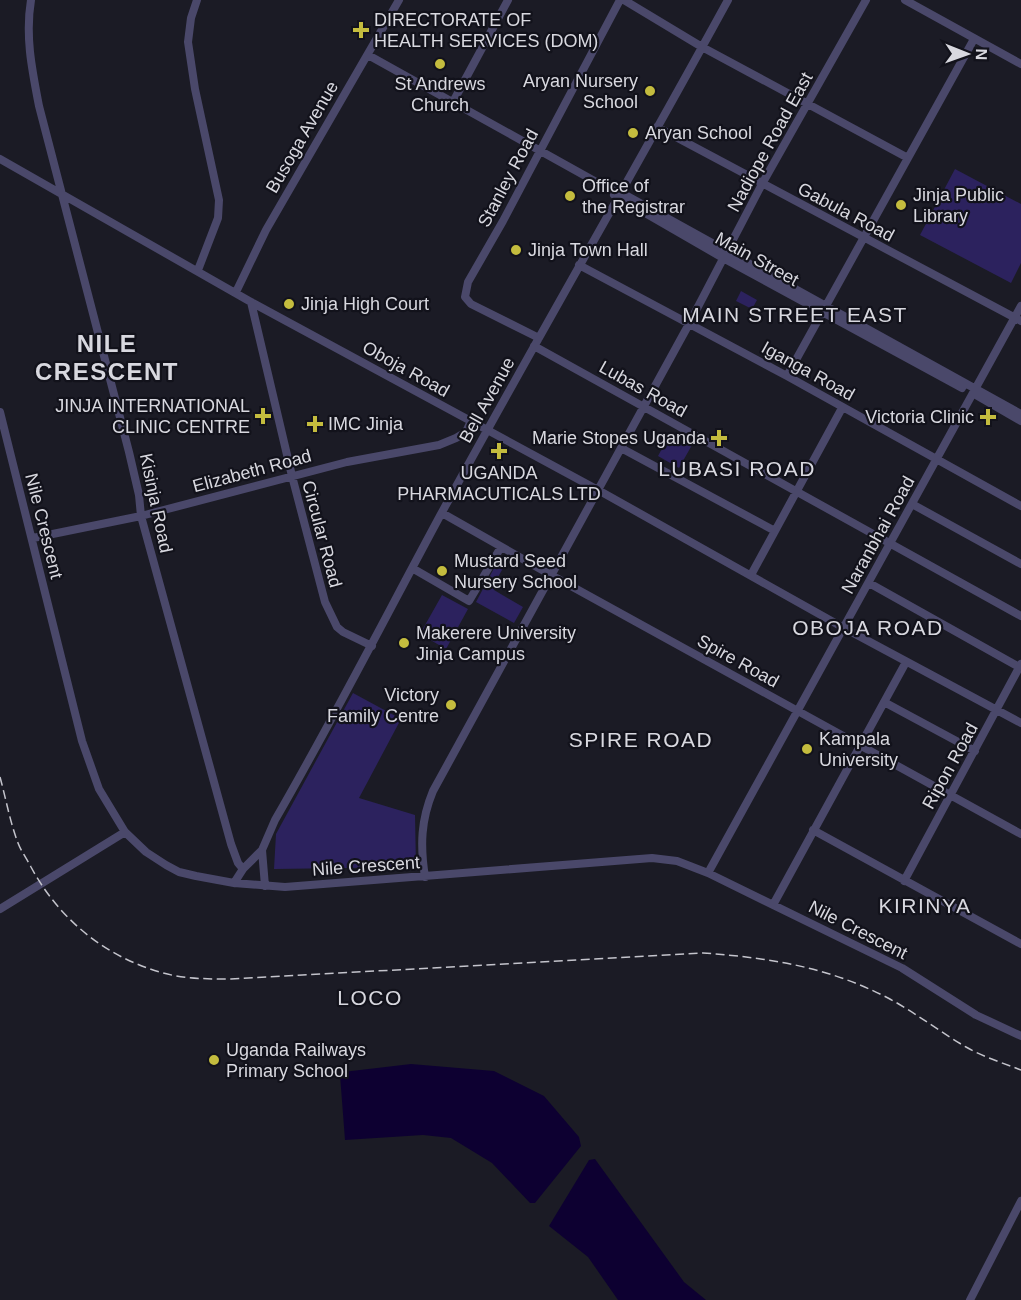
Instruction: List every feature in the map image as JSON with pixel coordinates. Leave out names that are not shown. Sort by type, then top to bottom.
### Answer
[{"type":"street","name":"Kisinja Road","points":[[31,0],[28,31],[30,60],[62,194],[129,452],[139,495],[141,516],[231,844],[238,863],[243,868]]},
{"type":"street","points":[[197,0],[191,18],[188,42],[195,89],[219,200],[218,218],[198,270]]},
{"type":"street","name":"Busoga Avenue","points":[[236,292],[266,230],[399,0]]},
{"type":"street","points":[[453,102],[508,0]]},
{"type":"street","points":[[622,0],[702,47],[908,158]]},
{"type":"street","name":"Stanley Road","points":[[539,338],[471,304],[465,297],[468,282],[622,0]]},
{"type":"street","name":"Bell Avenue","points":[[266,886],[262,850],[274,820],[372,646],[412,568],[579,264],[728,0]]},
{"type":"street","name":"Nadiope Road East","points":[[425,877],[421,842],[424,818],[429,802],[465,730],[689,324],[762,184],[866,0]]},
{"type":"street","points":[[905,0],[1021,64]]},
{"type":"street","points":[[787,376],[974,39]]},
{"type":"street","name":"Main Street","points":[[368,55],[973,391],[1021,421]]},
{"type":"street","name":"Gabula Road","points":[[657,127],[1018,320]]},
{"type":"street","name":"Oboja Road","points":[[0,159],[251,302],[1021,723]]},
{"type":"street","name":"Iganga Road","points":[[579,264],[1021,506]]},
{"type":"street","name":"Circular Road","points":[[251,302],[324,602],[331,618],[343,632],[372,646]]},
{"type":"street","name":"Naranbhai Road","points":[[708,873],[973,391],[1018,320],[1021,306]]},
{"type":"street","name":"Lubas Road","points":[[534,346],[1021,616]]},
{"type":"street","name":"Main Street","points":[[973,391],[1021,414]]},
{"type":"street","points":[[751,575],[842,408]]},
{"type":"street","name":"Nile Crescent","points":[[0,412],[3,436],[33,538],[82,741],[99,789],[125,832],[146,852],[179,872],[234,883],[266,886],[425,877],[652,858],[677,861],[708,873],[902,968],[976,1015],[1021,1036]]},
{"type":"street","name":"Elizabeth Road","points":[[33,538],[141,516],[347,462],[440,445],[466,432],[471,421]]},
{"type":"street","points":[[621,448],[775,531]]},
{"type":"street","points":[[912,504],[1021,564]]},
{"type":"street","name":"Spire Road","points":[[442,513],[1021,834]]},
{"type":"street","points":[[412,568],[469,601],[501,547]]},
{"type":"street","points":[[869,583],[1020,666]]},
{"type":"street","points":[[773,905],[906,662]]},
{"type":"street","name":"Ripon Road","points":[[904,881],[1020,666]]},
{"type":"street","points":[[884,702],[975,752]]},
{"type":"street","points":[[813,830],[1021,944]]},
{"type":"street","points":[[0,909],[125,832]]},
{"type":"street","points":[[234,883],[243,868],[262,850]]},
{"type":"street","points":[[970,1300],[1021,1200]]},
{"type":"shaded area","points":[[955,169],[1021,204],[1021,263],[1011,283],[920,235]]},
{"type":"shaded area","points":[[741,291],[757,300],[752,309],[736,301]]},
{"type":"shaded area","points":[[671,432],[692,445],[679,468],[658,456]]},
{"type":"shaded area","points":[[500,557],[507,561],[493,586],[494,590],[523,607],[514,623],[476,602]]},
{"type":"shaded area","points":[[442,595],[468,609],[446,649],[420,634]]},
{"type":"shaded area","points":[[353,693],[401,719],[359,798],[415,815],[416,867],[274,869],[276,834]]},
{"type":"shaded area","points":[[411,1064],[494,1071],[544,1096],[579,1137],[581,1146],[535,1203],[530,1203],[492,1163],[451,1138],[423,1135],[345,1140],[340,1075],[343,1072]]},
{"type":"shaded area","points":[[595,1159],[684,1282],[706,1300],[618,1300],[588,1257],[549,1226],[589,1160]]},
{"type":"railway","points":[[0,777],[19,846],[42,886],[55,903],[86,934],[103,946],[122,957],[163,973],[188,978],[231,979],[703,953],[752,958],[821,971],[866,987],[888,998],[973,1051],[1021,1070]]},
{"type":"place","name":"DIRECTORATE OF HEALTH SERVICES (DOM)","points":[[361,30]]},
{"type":"place","name":"St Andrews Church","points":[[440,64]]},
{"type":"place","name":"Aryan Nursery School","points":[[650,91]]},
{"type":"place","name":"Aryan School","points":[[633,133]]},
{"type":"place","name":"Office of the Registrar","points":[[570,196]]},
{"type":"place","name":"Jinja Public Library","points":[[901,205]]},
{"type":"place","name":"Jinja Town Hall","points":[[516,250]]},
{"type":"place","name":"Jinja High Court","points":[[289,304]]},
{"type":"place","name":"JINJA INTERNATIONAL CLINIC CENTRE","points":[[263,416]]},
{"type":"place","name":"Victoria Clinic","points":[[988,417]]},
{"type":"place","name":"IMC Jinja","points":[[315,424]]},
{"type":"place","name":"Marie Stopes Uganda","points":[[719,438]]},
{"type":"place","name":"UGANDA PHARMACUTICALS LTD","points":[[499,451]]},
{"type":"place","name":"Mustard Seed Nursery School","points":[[442,571]]},
{"type":"place","name":"Makerere University Jinja Campus","points":[[404,643]]},
{"type":"place","name":"Victory Family Centre","points":[[451,705]]},
{"type":"place","name":"Kampala University","points":[[807,749]]},
{"type":"place","name":"Uganda Railways Primary School","points":[[214,1060]]},
{"type":"district","name":"MAIN STREET EAST","points":[[795,314]]},
{"type":"district","name":"NILE CRESCENT","points":[[107,357]]},
{"type":"district","name":"LUBASI ROAD","points":[[737,468]]},
{"type":"district","name":"OBOJA ROAD","points":[[868,627]]},
{"type":"district","name":"SPIRE ROAD","points":[[641,739]]},
{"type":"district","name":"KIRINYA","points":[[925,905]]},
{"type":"district","name":"LOCO","points":[[370,997]]}]
